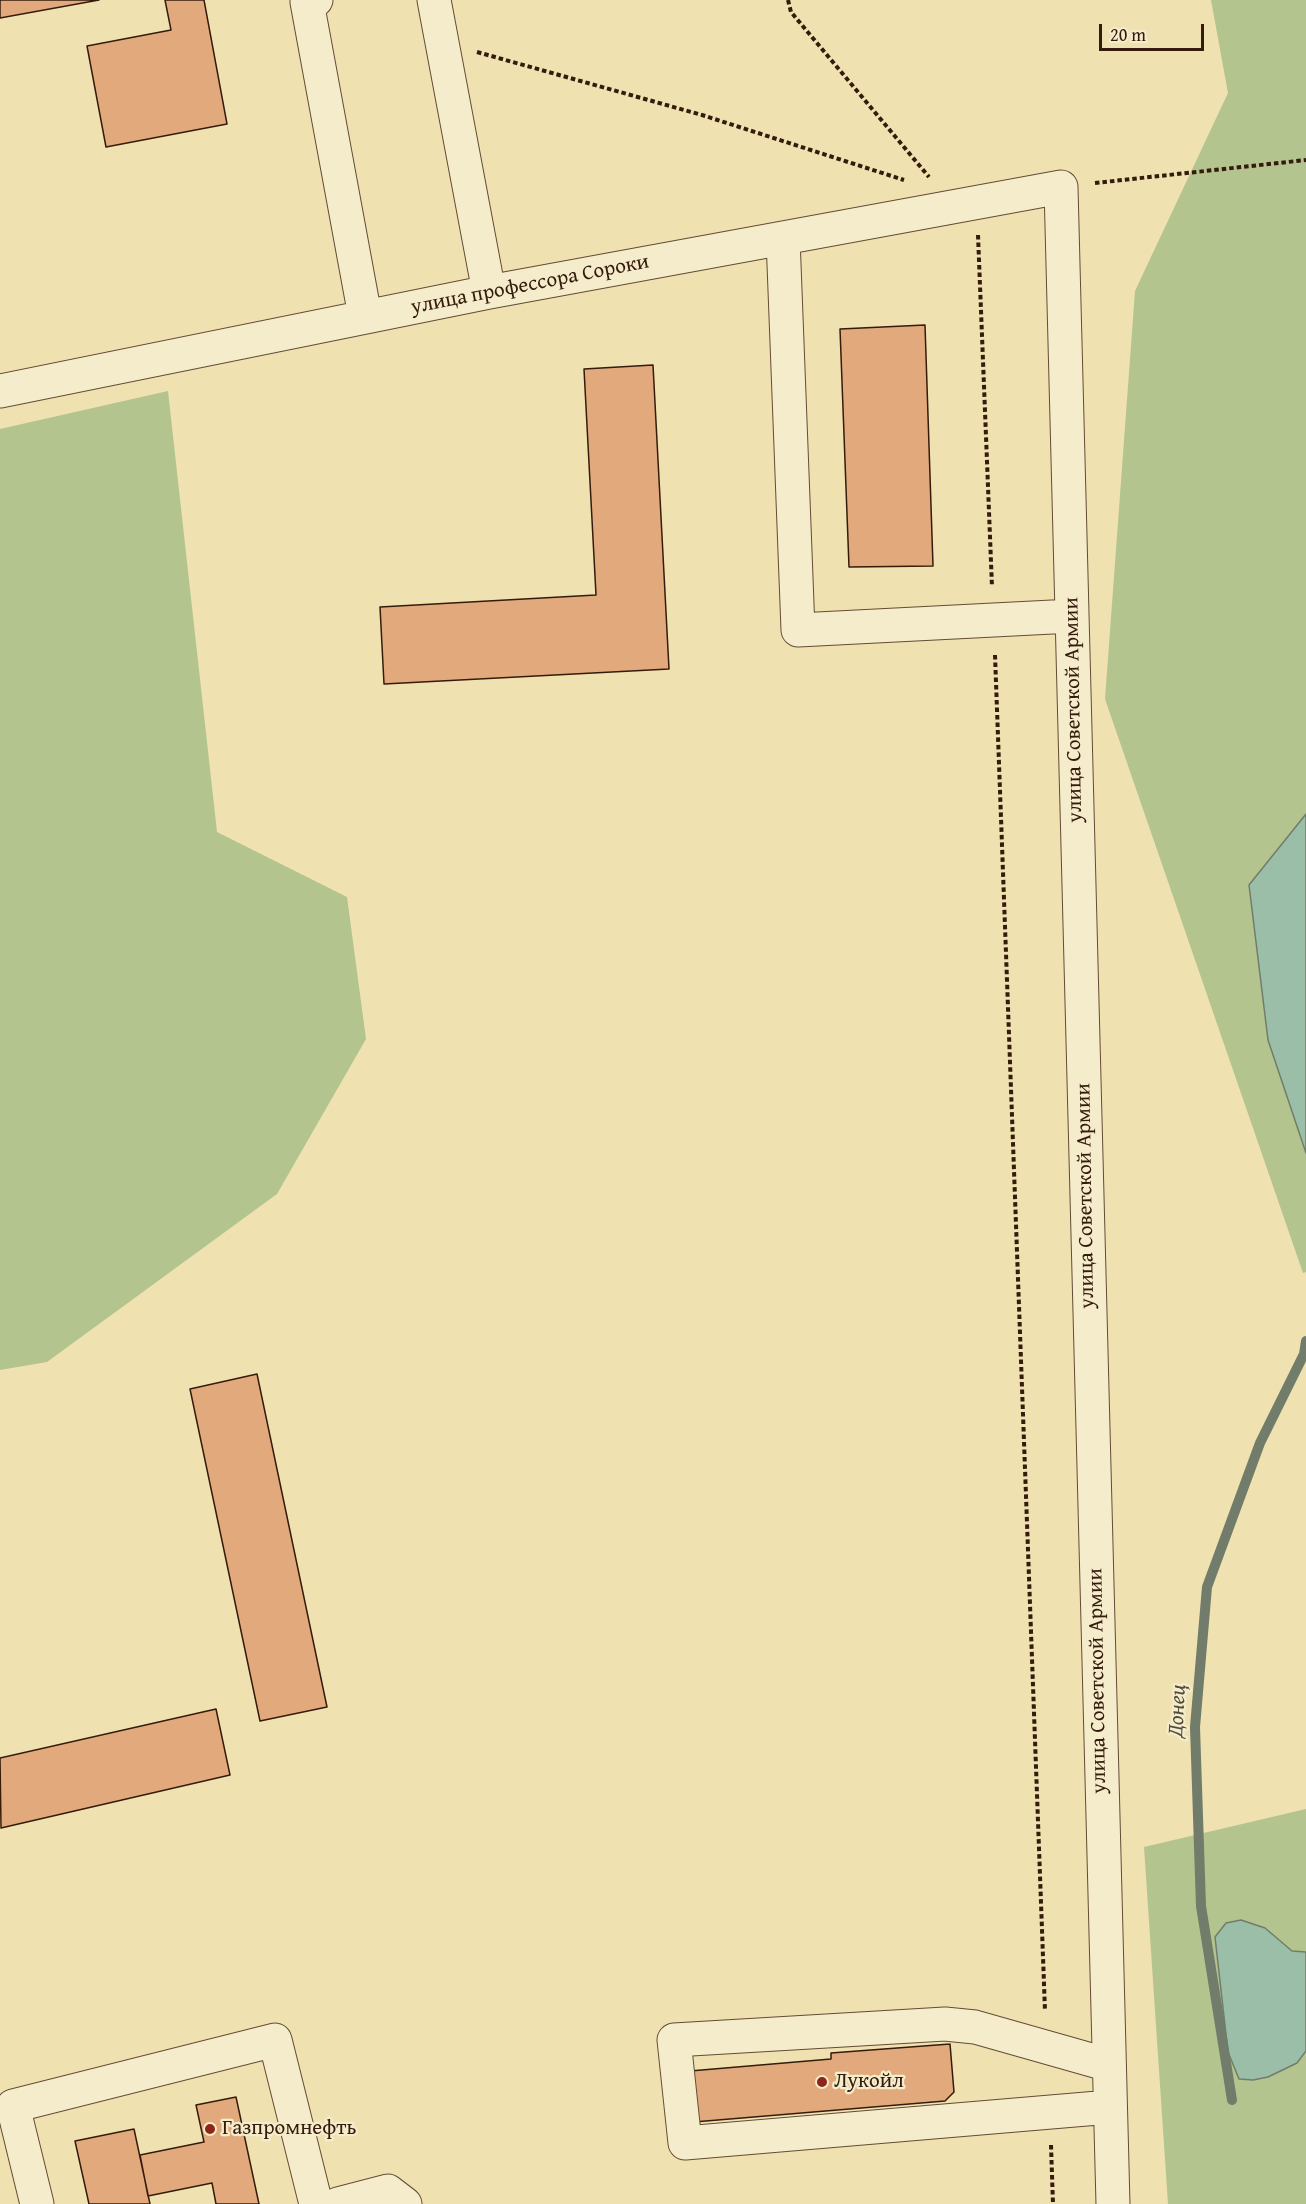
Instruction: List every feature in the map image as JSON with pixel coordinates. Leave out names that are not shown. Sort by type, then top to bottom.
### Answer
[{"type":"street","points":[[316,0],[307,2],[365,316]]},
{"type":"street","points":[[434,0],[489,292]]},
{"type":"street","name":"улица профессора Сороки","points":[[0,390],[489,292],[1062,187]]},
{"type":"street","name":"улица Советской Армии","points":[[1062,187],[1113,2204]]},
{"type":"street","points":[[783,238],[798,630],[1072,616]]},
{"type":"street","points":[[1109,2065],[975,2027],[945,2025],[674,2040],[685,2143],[1110,2107]]},
{"type":"street","points":[[37,2204],[13,2106],[275,2040],[316,2204]]},
{"type":"street","points":[[338,2204],[388,2191],[405,2204]]},
{"type":"path","points":[[788,0],[790,12],[941,192],[977,202],[1047,2047]]},
{"type":"path","points":[[442,42],[702,115],[907,181]]},
{"type":"path","points":[[1062,187],[1306,160]]},
{"type":"path","points":[[1050,2113],[1053,2204]]},
{"type":"shaded area","points":[[1211,0],[1306,0],[1306,1272],[1303,1273],[1105,699],[1135,291],[1228,93]]},
{"type":"shaded area","points":[[168,391],[217,832],[347,897],[366,1039],[277,1194],[47,1362],[0,1370],[0,429]]},
{"type":"shaded area","points":[[1306,814],[1306,1153],[1268,1040],[1249,885]]},
{"type":"shaded area","points":[[1306,1809],[1306,2204],[1168,2204],[1144,1847]]},
{"type":"shaded area","points":[[1241,1920],[1265,1928],[1292,1951],[1306,1952],[1306,2051],[1297,2063],[1268,2077],[1253,2080],[1239,2079],[1228,2052],[1215,1937],[1226,1923]]},
{"type":"building","points":[[0,0],[99,0],[0,18]]},
{"type":"building","points":[[165,0],[204,0],[227,124],[106,147],[87,46],[171,30]]},
{"type":"building","points":[[925,325],[933,566],[849,567],[840,329]]},
{"type":"building","points":[[653,365],[669,669],[384,684],[380,607],[596,595],[584,369]]},
{"type":"building","points":[[257,1374],[327,1707],[260,1721],[190,1389]]},
{"type":"building","points":[[216,1709],[230,1775],[1,1828],[0,1758]]},
{"type":"building","name":"Лукойл","points":[[950,2044],[954,2092],[945,2101],[694,2122],[690,2071],[831,2059],[831,2053]]},
{"type":"building","points":[[236,2097],[259,2204],[216,2204],[212,2183],[148,2196],[140,2155],[204,2142],[196,2105]]},
{"type":"building","points":[[134,2129],[150,2204],[89,2204],[75,2141]]},
{"type":"waterway","name":"Донец","points":[[1232,2100],[1201,1906],[1195,1727],[1207,1587],[1260,1443],[1304,1354],[1306,1341]]},
{"type":"place","name":"Лукойл","points":[[822,2082]]},
{"type":"place","name":"Газпромнефть","points":[[210,2129]]}]
